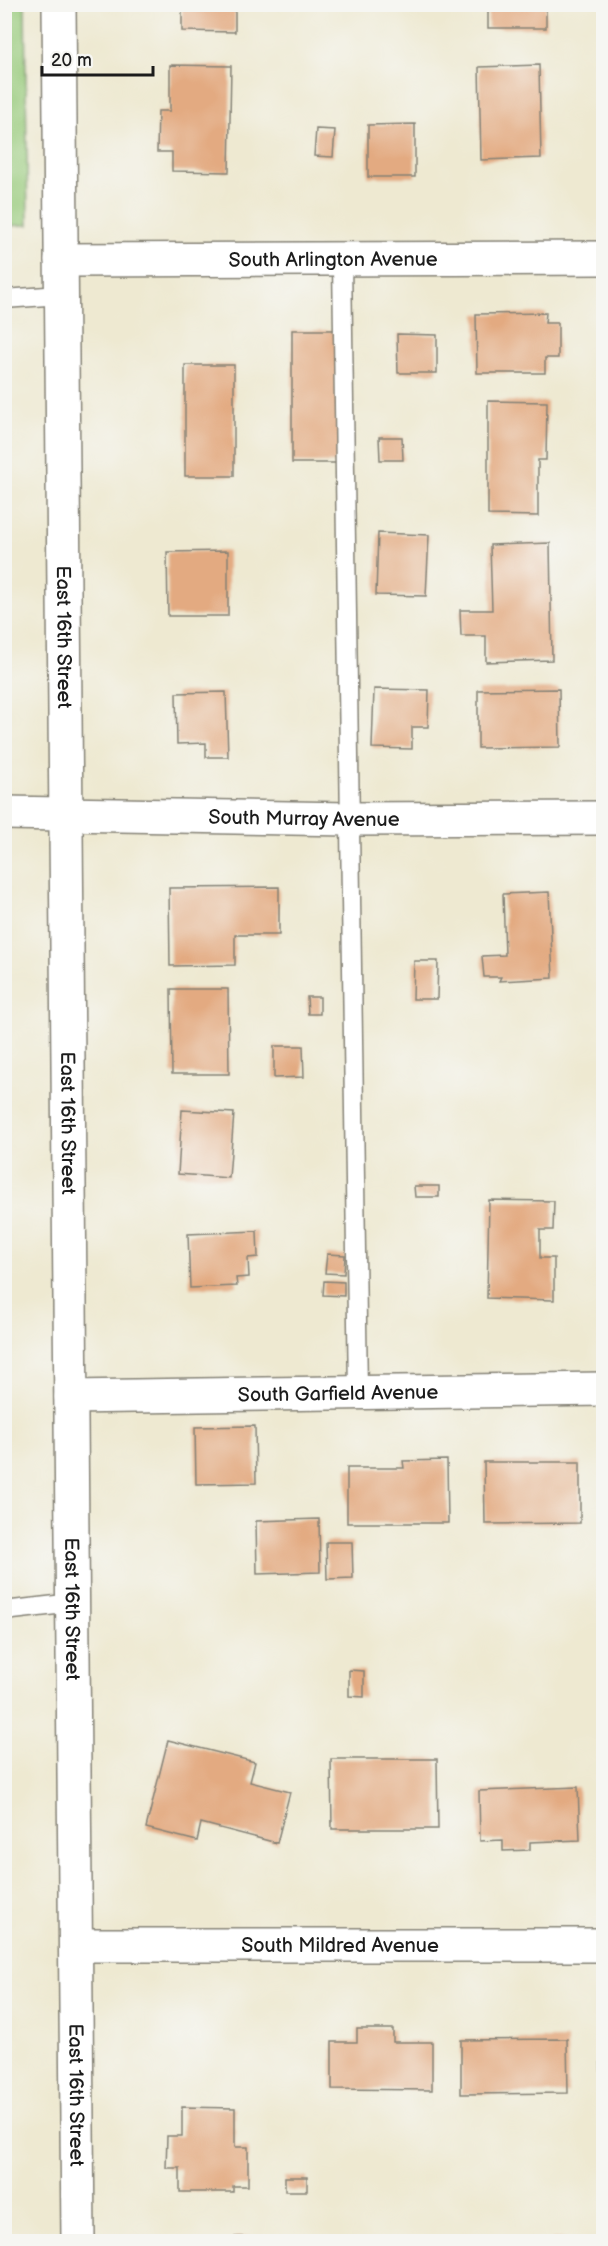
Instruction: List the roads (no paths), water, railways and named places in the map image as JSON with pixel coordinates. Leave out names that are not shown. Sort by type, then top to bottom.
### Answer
[{"type":"street","name":"East 16th Street","points":[[58,4],[78,2241]]},
{"type":"street","name":"South Arlington Avenue","points":[[61,260],[342,261],[603,258]]},
{"type":"street","name":"South Murray Avenue","points":[[4,813],[349,819],[603,818]]},
{"type":"street","name":"South Garfield Avenue","points":[[71,1397],[603,1389]]},
{"type":"street","name":"South Mildred Avenue","points":[[76,1945],[603,1945]]},
{"type":"lane","points":[[342,261],[358,1393]]},
{"type":"lane","points":[[4,299],[61,295]]},
{"type":"lane","points":[[4,1611],[73,1603]]}]
